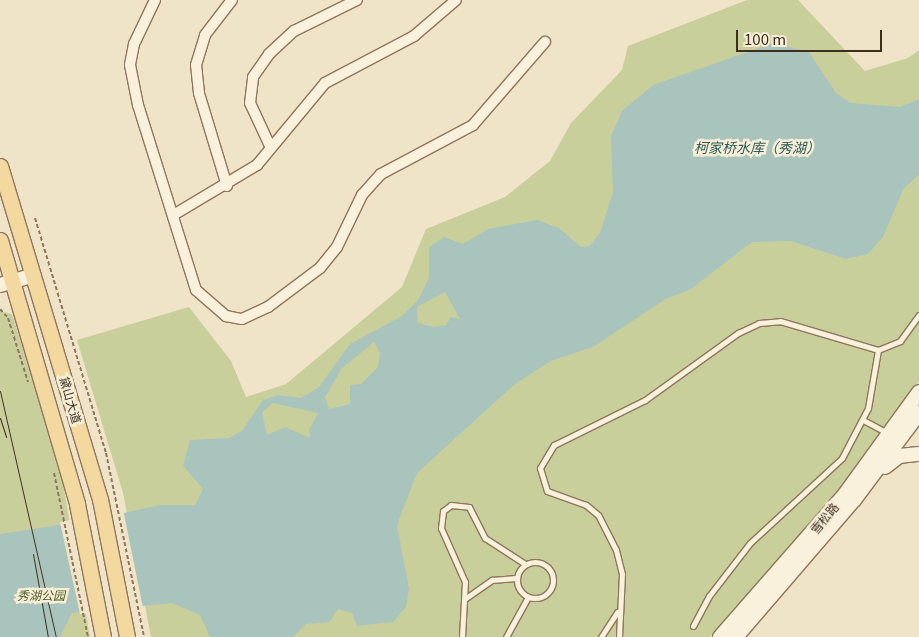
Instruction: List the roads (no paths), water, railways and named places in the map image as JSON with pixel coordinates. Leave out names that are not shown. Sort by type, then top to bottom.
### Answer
[{"type":"main road","name":"黛山大道","points":[[0,166],[107,497],[126,634]]},
{"type":"main road","name":"黛山大道","points":[[0,240],[7,283],[77,504],[98,637]]},
{"type":"main road","points":[[7,283],[34,275]]},
{"type":"main road","name":"雪松路","points":[[720,637],[903,433],[919,392]]},
{"type":"main road","name":"雪松路","points":[[736,637],[866,484],[919,412]]},
{"type":"main road","points":[[903,433],[919,450]]},
{"type":"main road","points":[[866,484],[899,456],[919,454]]},
{"type":"street","points":[[155,0],[134,44],[130,65],[138,105],[175,214],[196,290],[226,316],[242,318],[268,307],[320,268],[337,247],[362,195],[381,174],[473,125],[545,42]]},
{"type":"street","points":[[227,186],[199,93],[196,65],[205,35],[232,0]]},
{"type":"street","points":[[270,146],[250,103],[253,77],[269,54],[294,31],[357,0]]},
{"type":"street","points":[[175,214],[227,186],[257,165],[270,146],[325,83],[414,36],[456,0]]},
{"type":"lane","points":[[619,637],[618,609],[622,574],[606,529],[586,505],[546,491],[541,481],[540,468],[554,445],[666,388],[738,333],[759,323],[780,321],[878,350],[900,341],[919,314]]},
{"type":"lane","points":[[694,626],[709,596],[750,543],[826,475],[863,420],[878,350]]},
{"type":"lane","points":[[863,420],[903,433]]},
{"type":"lane","points":[[462,637],[466,598],[461,568],[439,519],[452,506],[469,507],[485,538],[525,564],[543,563],[553,579],[544,595],[528,597],[519,590],[516,578],[525,564]]},
{"type":"lane","points":[[466,598],[492,580],[516,578]]},
{"type":"lane","points":[[506,637],[528,597]]},
{"type":"lane","points":[[601,637],[618,609]]},
{"type":"water","name":"柯家桥水库（秀湖）","points":[[774,43],[809,52],[836,93],[851,103],[900,107],[919,99],[919,174],[903,190],[883,237],[868,254],[846,259],[791,241],[752,242],[691,289],[664,300],[593,347],[551,361],[515,384],[417,473],[397,525],[409,589],[406,607],[393,622],[357,626],[352,613],[338,609],[329,622],[306,624],[293,637],[210,637],[200,615],[172,603],[72,613],[60,637],[0,637],[0,534],[92,520],[160,505],[195,505],[203,489],[183,466],[190,440],[229,438],[242,431],[263,400],[278,395],[301,398],[319,387],[350,344],[402,316],[418,300],[429,278],[429,247],[444,237],[463,244],[488,229],[537,220],[559,228],[581,247],[590,246],[600,233],[613,192],[611,136],[622,111],[653,85]],"holes":[[[445,292],[460,319],[451,317],[446,325],[434,327],[418,323],[417,307]],[[374,342],[380,353],[378,367],[361,384],[350,385],[350,404],[329,409],[325,397],[342,368]],[[273,403],[318,413],[309,430],[310,438],[285,427],[267,435],[262,412]]]},
{"type":"tram line","points":[[0,391],[56,637]]},
{"type":"tram line","points":[[0,418],[6,437]]},
{"type":"tram line","points":[[33,554],[48,637]]},
{"type":"park label","name":"秀湖公园","points":[[41,595]]}]
